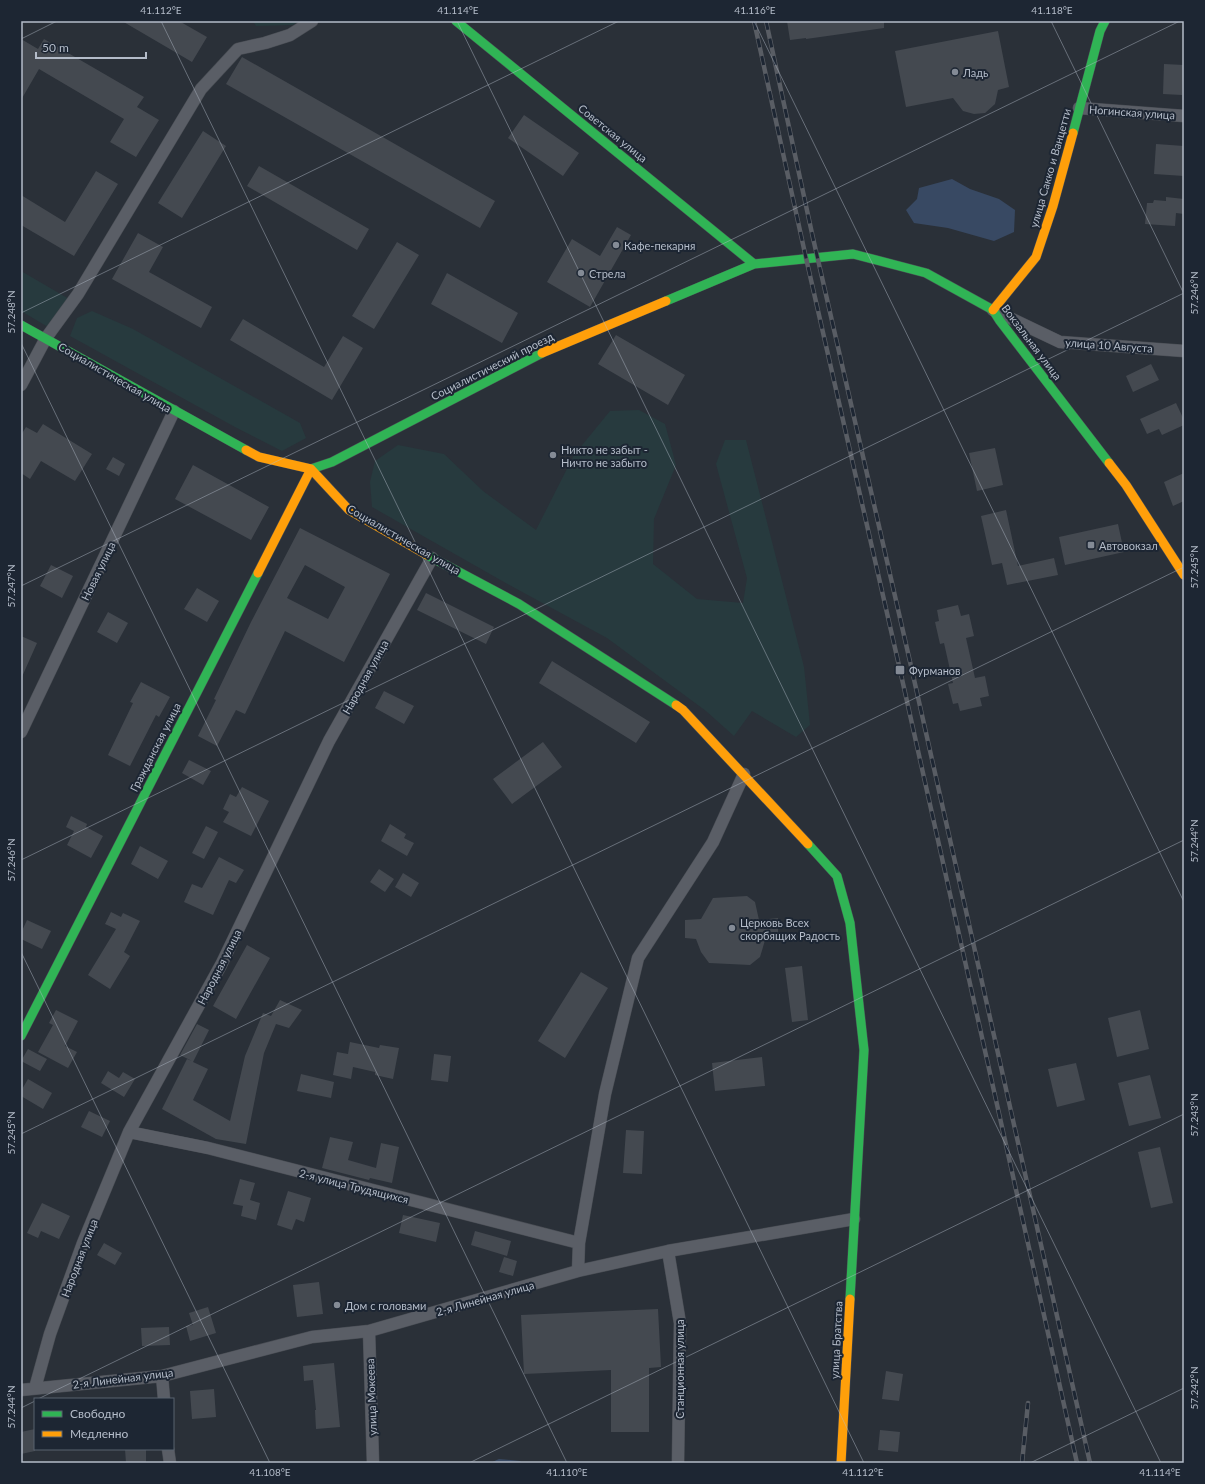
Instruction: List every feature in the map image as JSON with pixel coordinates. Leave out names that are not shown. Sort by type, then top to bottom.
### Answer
[{"type":"main road","name":"Советская улица","points":[[456,21],[754,264]]},
{"type":"main road","name":"улица Сакко и Ванцетти","points":[[993,310],[1036,257],[1053,206],[1100,32],[1105,21]]},
{"type":"main road","name":"Вокзальная улица","points":[[754,264],[852,254],[926,273],[993,310],[1126,485],[1179,559],[1184,575]]},
{"type":"main road","name":"Социалистический проезд","points":[[311,469],[338,458],[531,357],[754,264]]},
{"type":"main road","name":"Социалистическая улица","points":[[21,324],[174,411],[259,457],[311,469],[349,510],[432,558],[519,604],[683,710],[744,774],[837,876],[850,923],[864,1050],[854,1219]]},
{"type":"main road","name":"Гражданская улица","points":[[21,1036],[311,469]]},
{"type":"main road","name":"улица Братства","points":[[842,1463],[854,1219]]},
{"type":"street","name":"Социалистическая улица","points":[[46,338],[78,294],[201,89],[238,49],[264,43],[290,34],[312,21]]},
{"type":"street","name":"Ногинская улица","points":[[1079,108],[1184,116]]},
{"type":"street","name":"улица 10 Августа","points":[[993,310],[1060,342],[1184,351]]},
{"type":"street","points":[[21,385],[46,338]]},
{"type":"street","name":"Новая улица","points":[[21,732],[174,411]]},
{"type":"street","name":"Народная улица","points":[[35,1388],[50,1334],[83,1243],[129,1132],[221,965],[329,742],[432,558]]},
{"type":"street","points":[[578,1271],[578,1243],[605,1094],[638,958],[713,842],[744,774]]},
{"type":"street","name":"2-я улица Трудящихся","points":[[129,1132],[208,1148],[578,1243]]},
{"type":"street","name":"2-я Линейная улица","points":[[21,1390],[162,1376],[312,1337],[369,1331],[578,1271],[668,1251],[854,1219]]},
{"type":"street","name":"Станционная улица","points":[[668,1251],[680,1323],[678,1463]]},
{"type":"street","name":"улица Мокеева","points":[[369,1331],[373,1463]]},
{"type":"street","points":[[162,1376],[164,1398]]},
{"type":"street","points":[[168,1450],[170,1463]]},
{"type":"green space","points":[[253,21],[299,21],[293,25],[256,26]]},
{"type":"green space","points":[[21,271],[69,299],[48,327],[21,311]]},
{"type":"green space","points":[[92,311],[133,329],[300,423],[306,438],[282,451],[235,427],[70,336],[77,318]]},
{"type":"green space","points":[[639,410],[665,424],[676,465],[654,519],[653,564],[697,599],[743,603],[747,578],[716,464],[725,440],[746,440],[804,667],[810,725],[796,737],[752,711],[734,736],[706,711],[607,638],[504,582],[372,507],[370,482],[375,461],[398,445],[444,454],[483,491],[536,530],[574,455],[610,411]]},
{"type":"water","points":[[952,179],[970,189],[999,199],[1015,210],[1014,232],[994,241],[948,228],[914,223],[906,210],[917,199],[919,188]]},
{"type":"water","points":[[499,1459],[520,1461],[522,1463],[490,1463]]},
{"type":"building","points":[[122,21],[179,21],[207,37],[192,62]]},
{"type":"building","points":[[787,21],[884,21],[884,28],[790,40]]},
{"type":"building","points":[[998,31],[1009,87],[998,90],[995,104],[985,113],[974,114],[963,111],[953,98],[906,107],[895,51]]},
{"type":"building","points":[[21,39],[38,49],[44,39],[144,97],[137,107],[159,120],[136,157],[110,142],[124,119],[39,69],[21,100]]},
{"type":"building","points":[[242,57],[495,201],[480,228],[226,84]]},
{"type":"building","points":[[1164,64],[1184,65],[1182,95],[1163,94]]},
{"type":"building","points":[[524,115],[579,153],[563,176],[508,138]]},
{"type":"building","points":[[203,131],[226,146],[182,218],[158,203]]},
{"type":"building","points":[[1156,144],[1184,146],[1184,176],[1154,174]]},
{"type":"building","points":[[259,166],[369,229],[357,250],[247,186]]},
{"type":"building","points":[[96,171],[118,184],[74,256],[21,225],[21,195],[65,222]]},
{"type":"building","points":[[1166,197],[1184,199],[1184,214],[1176,213],[1175,226],[1145,224],[1147,203],[1153,203],[1154,200],[1166,201]]},
{"type":"building","name":"Стрела","points":[[617,227],[631,235],[590,307],[547,282],[572,239],[600,256]]},
{"type":"building","points":[[138,233],[163,247],[149,272],[212,307],[201,328],[112,279]]},
{"type":"building","points":[[397,242],[419,255],[374,329],[352,316]]},
{"type":"building","points":[[447,273],[518,313],[502,343],[431,304]]},
{"type":"building","points":[[243,319],[324,367],[343,336],[363,348],[332,400],[230,340]]},
{"type":"building","points":[[616,335],[685,375],[668,405],[598,364]]},
{"type":"building","points":[[1151,364],[1159,380],[1133,392],[1126,376]]},
{"type":"building","points":[[1176,403],[1184,420],[1184,425],[1162,435],[1159,429],[1147,434],[1140,419]]},
{"type":"building","points":[[43,424],[92,454],[75,481],[41,461],[30,479],[21,473],[21,435],[26,427],[37,433]]},
{"type":"building","points":[[995,448],[1003,485],[977,491],[969,453]]},
{"type":"building","points":[[113,457],[125,464],[119,476],[106,469]]},
{"type":"building","points":[[193,465],[269,507],[251,540],[175,499]]},
{"type":"building","points":[[1184,473],[1184,501],[1173,506],[1164,482]]},
{"type":"building","points":[[1006,510],[1018,566],[1054,558],[1058,575],[1007,585],[1002,563],[992,565],[981,516]]},
{"type":"building","name":"Автовокзал","points":[[1118,524],[1124,552],[1065,565],[1059,537]]},
{"type":"building","points":[[300,528],[390,574],[344,662],[285,631],[245,714],[236,710],[217,746],[198,736],[251,622]],"holes":[[[305,565],[345,587],[328,619],[287,598]]]},
{"type":"building","points":[[51,565],[73,576],[62,598],[40,586]]},
{"type":"building","points":[[197,588],[219,601],[207,622],[184,609]]},
{"type":"building","points":[[426,593],[494,627],[486,644],[417,610]]},
{"type":"building","name":"Фурманов","points":[[958,605],[961,616],[969,614],[974,636],[966,638],[975,678],[985,676],[989,696],[980,698],[982,706],[960,711],[958,703],[953,704],[948,684],[953,683],[944,643],[940,644],[935,622],[939,621],[937,610]]},
{"type":"building","points":[[108,612],[128,623],[117,643],[97,632]]},
{"type":"building","points":[[21,636],[37,643],[21,679]]},
{"type":"building","points":[[552,661],[650,722],[636,743],[539,683]]},
{"type":"building","points":[[141,682],[170,697],[159,717],[156,715],[130,766],[108,755],[133,703],[130,702]]},
{"type":"building","points":[[384,691],[414,706],[404,724],[375,708]]},
{"type":"building","points":[[543,742],[562,767],[512,804],[493,779]]},
{"type":"building","points":[[189,760],[211,771],[203,785],[182,773]]},
{"type":"building","points":[[242,787],[269,801],[251,836],[223,822],[229,812],[223,809],[230,794],[236,797]]},
{"type":"building","points":[[71,816],[87,824],[86,827],[103,836],[91,858],[67,845],[74,831],[66,827]]},
{"type":"building","points":[[390,824],[406,834],[404,838],[414,843],[407,856],[381,841]]},
{"type":"building","points":[[206,826],[218,832],[204,859],[192,853]]},
{"type":"building","points":[[140,846],[168,861],[158,879],[131,864]]},
{"type":"building","points":[[219,857],[244,870],[236,883],[229,880],[213,915],[184,902],[192,884],[202,888]]},
{"type":"building","points":[[379,869],[394,879],[385,892],[370,882]]},
{"type":"building","points":[[403,873],[419,883],[411,897],[395,887]]},
{"type":"building","name":"Церковь Всех скорбящих Радость","points":[[747,896],[755,902],[759,920],[778,918],[778,935],[766,937],[760,957],[750,965],[709,963],[701,952],[696,939],[685,938],[685,920],[701,919],[713,898]]},
{"type":"building","points":[[111,912],[121,917],[123,913],[140,921],[124,952],[130,956],[110,989],[88,975],[116,929],[105,924]]},
{"type":"building","points":[[27,920],[51,931],[42,949],[21,939],[21,933]]},
{"type":"building","points":[[247,945],[270,958],[236,1019],[213,1006]]},
{"type":"building","points":[[802,966],[808,1020],[792,1022],[785,968]]},
{"type":"building","points":[[581,972],[608,988],[565,1058],[538,1041]]},
{"type":"building","points":[[280,1000],[302,1010],[289,1028],[276,1024],[264,1053],[246,1144],[216,1139],[162,1109],[187,1059],[192,1061],[180,1055],[197,1024],[209,1030],[193,1062],[208,1069],[193,1100],[230,1121],[245,1056],[263,1013],[271,1016]]},
{"type":"building","points":[[56,1010],[78,1021],[65,1046],[77,1052],[68,1068],[38,1052],[53,1025],[49,1023]]},
{"type":"building","points":[[1140,1010],[1149,1049],[1117,1057],[1108,1018]]},
{"type":"building","points":[[350,1042],[379,1048],[380,1045],[399,1048],[393,1079],[375,1075],[375,1072],[353,1067],[351,1079],[333,1075],[337,1052],[348,1054]]},
{"type":"building","points":[[28,1049],[47,1059],[40,1071],[21,1061]]},
{"type":"building","points":[[434,1054],[451,1056],[448,1082],[431,1080]]},
{"type":"building","points":[[762,1057],[765,1086],[715,1091],[712,1063]]},
{"type":"building","points":[[1076,1063],[1085,1100],[1057,1107],[1048,1069]]},
{"type":"building","points":[[108,1071],[119,1078],[123,1072],[135,1079],[124,1097],[101,1083]]},
{"type":"building","points":[[301,1074],[334,1082],[331,1098],[297,1091]]},
{"type":"building","points":[[1150,1075],[1161,1118],[1129,1126],[1118,1083]]},
{"type":"building","points":[[28,1079],[52,1093],[43,1109],[21,1096],[21,1091]]},
{"type":"building","points":[[89,1111],[110,1121],[102,1137],[81,1127]]},
{"type":"building","points":[[626,1130],[644,1131],[642,1174],[623,1173]]},
{"type":"building","points":[[330,1137],[353,1142],[348,1160],[376,1168],[381,1143],[399,1147],[392,1183],[370,1178],[369,1180],[322,1168]]},
{"type":"building","points":[[1160,1147],[1173,1203],[1151,1208],[1138,1152]]},
{"type":"building","points":[[240,1179],[255,1183],[250,1200],[260,1203],[256,1220],[241,1216],[243,1206],[233,1204]]},
{"type":"building","points":[[288,1191],[311,1198],[304,1222],[296,1219],[292,1230],[277,1225]]},
{"type":"building","points":[[42,1203],[70,1216],[59,1239],[41,1231],[38,1238],[27,1233]]},
{"type":"building","points":[[403,1215],[440,1223],[436,1242],[399,1233]]},
{"type":"building","points":[[475,1231],[511,1241],[507,1256],[471,1245]]},
{"type":"building","points":[[104,1243],[122,1253],[115,1265],[97,1255]]},
{"type":"building","points":[[504,1257],[517,1261],[513,1276],[499,1272]]},
{"type":"building","points":[[319,1282],[323,1314],[297,1317],[293,1285]]},
{"type":"building","points":[[208,1307],[216,1333],[190,1341],[186,1326],[193,1325],[189,1313]]},
{"type":"building","points":[[658,1309],[661,1367],[649,1368],[649,1432],[611,1432],[611,1370],[524,1374],[521,1315]]},
{"type":"building","points":[[169,1327],[170,1345],[142,1346],[141,1328]]},
{"type":"building","points":[[334,1363],[340,1427],[316,1429],[313,1380],[304,1381],[303,1366]]},
{"type":"building","points":[[886,1371],[903,1374],[899,1401],[882,1399]]},
{"type":"building","points":[[214,1389],[216,1417],[192,1419],[190,1391]]},
{"type":"building","points":[[34,1429],[35,1451],[21,1454],[21,1432]]},
{"type":"building","points":[[880,1430],[900,1432],[898,1452],[878,1450]]},
{"type":"building","points":[[125,1450],[146,1450],[146,1463],[126,1463]]},
{"type":"railway","points":[[754,21],[1077,1463]]},
{"type":"railway","points":[[766,21],[813,238],[1090,1463]]},
{"type":"railway","points":[[1022,1463],[1028,1403]]},
{"type":"traffic: fast","points":[[456,21],[754,264]]},
{"type":"traffic: fast","points":[[1073,133],[1100,31],[1105,21]]},
{"type":"traffic: fast","points":[[666,301],[754,264],[853,254],[926,273],[993,310],[1109,463]]},
{"type":"traffic: fast","points":[[21,325],[246,450]]},
{"type":"traffic: fast","points":[[311,469],[332,462],[542,353]]},
{"type":"traffic: fast","points":[[427,555],[519,604],[676,705]]},
{"type":"traffic: fast","points":[[21,1036],[258,573]]},
{"type":"traffic: fast","points":[[808,844],[837,876],[850,923],[864,1050],[850,1299]]},
{"type":"traffic: slow","points":[[993,310],[1036,257],[1053,206],[1073,133]]},
{"type":"traffic: slow","points":[[542,353],[666,301]]},
{"type":"traffic: slow","points":[[246,450],[259,457],[311,469],[349,510],[427,555]]},
{"type":"traffic: slow","points":[[1109,463],[1126,485],[1184,575]]},
{"type":"traffic: slow","points":[[258,573],[311,469]]},
{"type":"traffic: slow","points":[[676,705],[683,710],[808,844]]},
{"type":"traffic: slow","points":[[841,1463],[850,1299]]},
{"type":"place","name":"Ладь","points":[[955,72]]},
{"type":"place","name":"Кафе-пекарня","points":[[616,245]]},
{"type":"place","name":"Стрела","points":[[581,273]]},
{"type":"place","name":"Никто не забыт - Ничто не забыто","points":[[553,455]]},
{"type":"place","name":"Автовокзал","points":[[1091,545]]},
{"type":"place","name":"Фурманов","points":[[900,670]]},
{"type":"place","name":"Церковь Всех скорбящих Радость","points":[[732,928]]},
{"type":"place","name":"Дом с головами","points":[[337,1305]]}]
